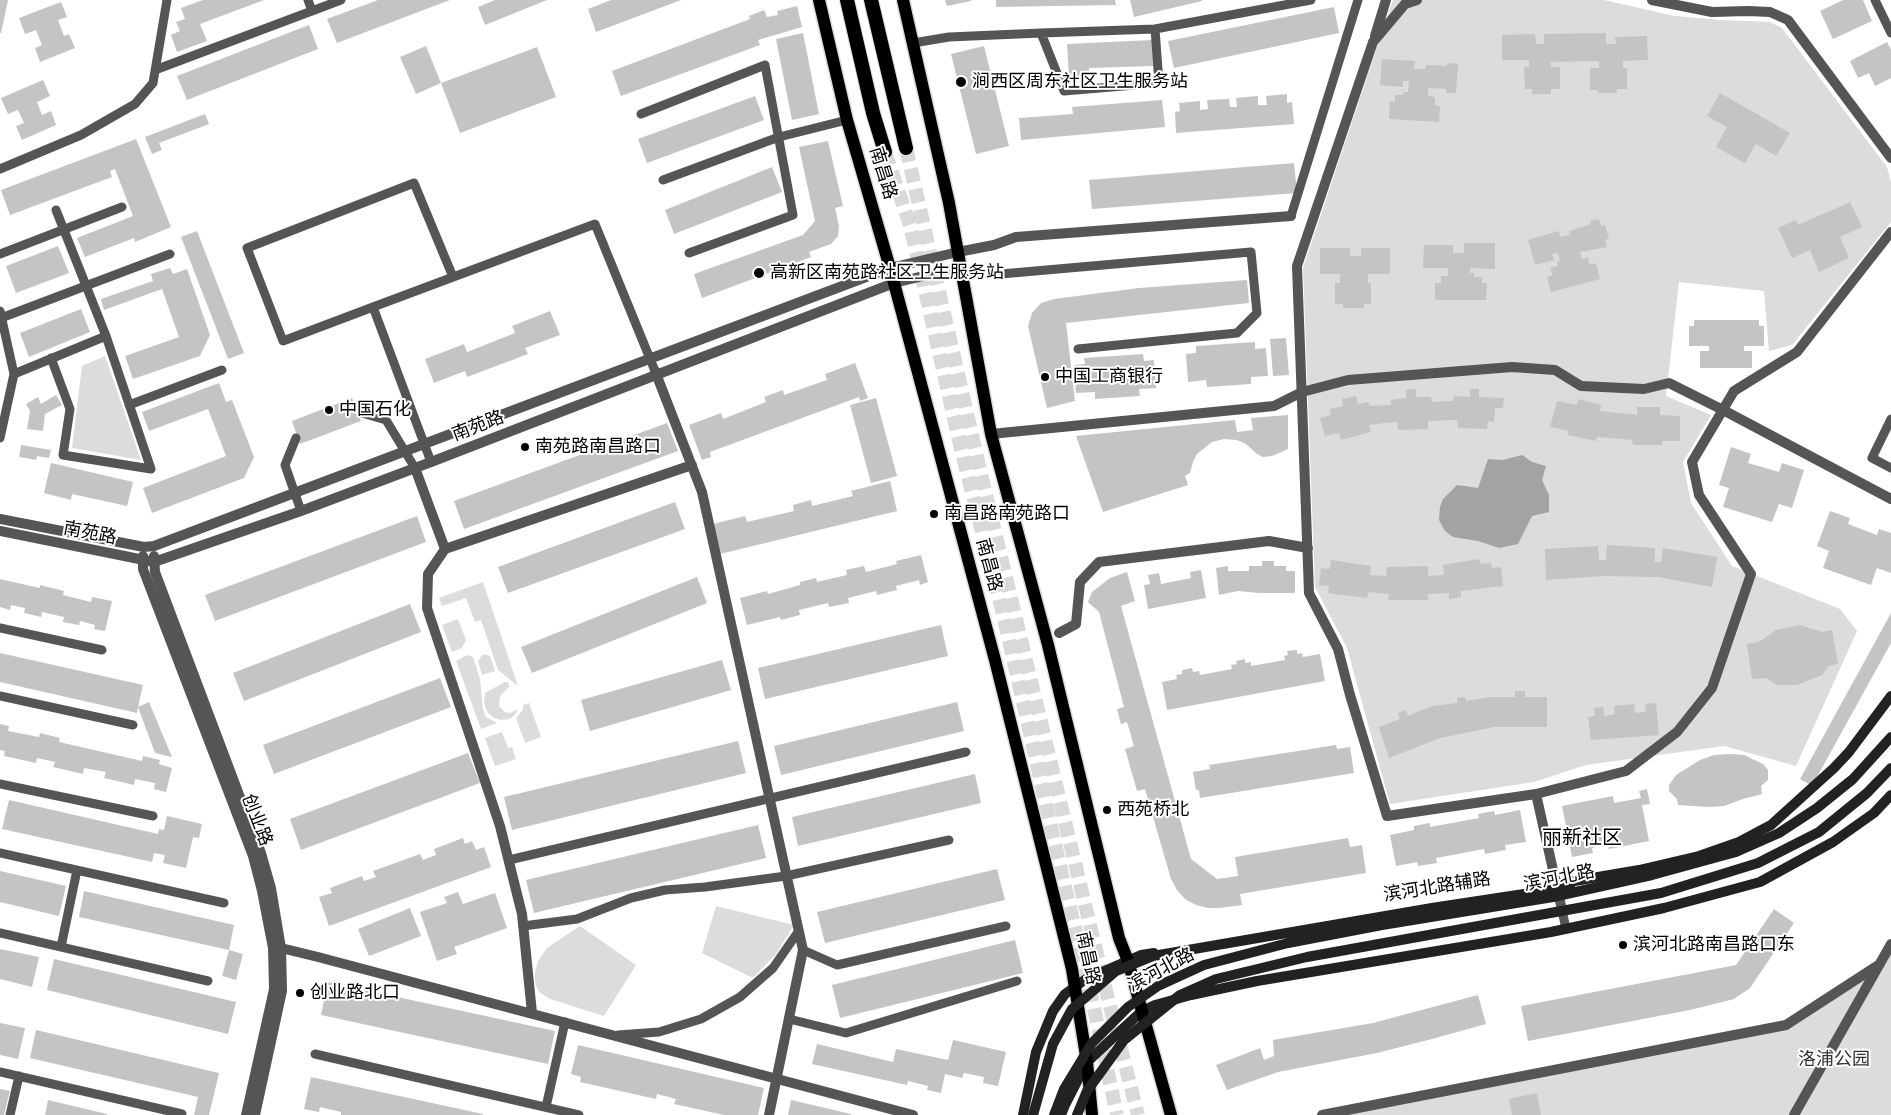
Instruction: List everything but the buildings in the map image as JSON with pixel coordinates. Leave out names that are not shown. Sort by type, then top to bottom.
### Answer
[{"type":"highway","name":"南昌路","points":[[847,0],[873,113],[886,152]]},
{"type":"highway","name":"南昌路","points":[[871,0],[906,148]]},
{"type":"main road","name":"南昌路","points":[[819,0],[847,120],[890,268],[995,660],[1076,986],[1087,1062],[1092,1115]]},
{"type":"main road","name":"南昌路","points":[[903,0],[949,203],[991,434],[1048,645],[1119,938],[1128,961],[1171,1115]]},
{"type":"main road","name":"滨河北路辅路","points":[[1023,1115],[1036,1052],[1053,1011],[1065,994],[1086,979],[1141,955],[1639,870],[1699,856],[1739,842],[1771,825],[1834,768],[1849,752],[1891,696]]},
{"type":"main road","name":"滨河北路","points":[[1054,1115],[1064,1089],[1092,1043],[1122,1013],[1158,986],[1204,965],[1288,943],[1382,925],[1553,897],[1652,875],[1736,852],[1779,833],[1818,808],[1853,778],[1891,737]]},
{"type":"main road","name":"滨河北路","points":[[1077,1115],[1087,1091],[1124,1040],[1180,995],[1216,979],[1307,958],[1661,893],[1758,863],[1819,832],[1867,793],[1891,768]]},
{"type":"main road","points":[[1061,1115],[1064,1105],[1087,1062],[1142,1011],[1155,1005],[1257,981],[1566,928],[1664,908],[1760,882],[1832,842],[1874,813],[1891,795]]},
{"type":"main road","points":[[1033,1115],[1053,1044],[1072,1009],[1116,971],[1153,956],[1423,909],[1652,875]]},
{"type":"street","points":[[1386,0],[1297,266],[1310,593],[1338,649],[1351,699],[1387,816],[1536,794],[1626,771],[1677,732],[1712,688],[1751,574],[1699,495],[1692,462],[1734,390],[1797,352],[1891,232]]},
{"type":"street","points":[[1373,42],[1405,4],[1417,0]]},
{"type":"street","points":[[1652,0],[1712,12],[1770,12],[1788,20],[1891,158]]},
{"type":"street","name":"南苑路","points":[[0,519],[149,547],[295,494],[890,268],[994,245],[1016,237],[1291,216]]},
{"type":"street","name":"南苑路","points":[[0,532],[154,562],[301,511],[431,462],[656,373],[894,283],[960,267]]},
{"type":"street","points":[[991,434],[1274,406],[1302,392],[1348,380],[1512,367],[1555,370],[1581,386],[1644,389],[1669,383],[1891,499]]},
{"type":"street","points":[[656,373],[702,492],[803,950],[769,1115]]},
{"type":"street","points":[[532,1014],[522,914],[500,826],[427,608],[428,574],[446,549],[692,465]]},
{"type":"street","points":[[415,468],[446,549]]},
{"type":"street","points":[[1059,633],[1076,624],[1080,582],[1099,562],[1269,541],[1308,548]]},
{"type":"street","name":"创业路","points":[[149,547],[143,560],[143,569],[254,856],[277,948],[274,989],[246,1115]]},
{"type":"street","name":"创业路","points":[[149,547],[155,572],[261,852],[271,888],[282,991],[255,1115]]},
{"type":"street","points":[[1536,794],[1562,910]]},
{"type":"street","points":[[1794,1115],[1891,944]]},
{"type":"street","points":[[277,948],[615,1035],[913,1115]]},
{"type":"street","points":[[1322,1115],[1786,1025],[1880,964]]},
{"type":"lane","points":[[0,169],[82,135],[135,104],[153,83],[167,0]]},
{"type":"lane","points":[[308,0],[312,11]]},
{"type":"lane","points":[[155,70],[341,0]]},
{"type":"lane","points":[[913,43],[948,37],[1155,28],[1311,0]]},
{"type":"lane","points":[[1291,216],[1358,0]]},
{"type":"lane","points":[[1874,0],[1890,27]]},
{"type":"lane","points":[[1041,33],[1064,91],[1159,84],[1155,28]]},
{"type":"lane","points":[[641,114],[765,65],[793,215],[689,253]]},
{"type":"lane","points":[[663,180],[779,137],[847,120]]},
{"type":"lane","points":[[453,278],[414,183],[247,248],[283,341],[373,308],[453,278],[596,224],[656,373]]},
{"type":"lane","points":[[0,254],[122,207]]},
{"type":"lane","points":[[51,358],[70,409],[63,455],[151,469],[106,336],[56,210]]},
{"type":"lane","points":[[1001,274],[1250,252],[1257,313],[1237,333],[1078,349]]},
{"type":"lane","points":[[0,438],[14,374],[1,314],[170,254]]},
{"type":"lane","points":[[373,308],[431,462]]},
{"type":"lane","points":[[14,374],[106,336]]},
{"type":"lane","points":[[130,405],[222,370]]},
{"type":"lane","points":[[362,413],[386,420],[415,468]]},
{"type":"lane","points":[[1891,419],[1872,458],[1891,468]]},
{"type":"lane","points":[[296,438],[285,465],[301,511]]},
{"type":"lane","points":[[0,628],[102,650]]},
{"type":"lane","points":[[0,696],[133,725]]},
{"type":"lane","points":[[508,860],[966,752]]},
{"type":"lane","points":[[0,784],[153,816]]},
{"type":"lane","points":[[523,926],[577,919],[631,898],[665,890],[706,887],[786,876],[949,840]]},
{"type":"lane","points":[[1,851],[224,903]]},
{"type":"lane","points":[[61,947],[77,870]]},
{"type":"lane","points":[[1562,910],[1566,928]]},
{"type":"lane","points":[[803,950],[837,965],[1006,926]]},
{"type":"lane","points":[[615,1035],[659,1032],[701,1019],[740,997],[773,968],[798,932]]},
{"type":"lane","points":[[0,933],[208,981]]},
{"type":"lane","points":[[789,1020],[846,1033],[1017,981]]},
{"type":"lane","points":[[546,1108],[565,1022]]},
{"type":"lane","points":[[315,1054],[578,1115]]},
{"type":"lane","points":[[0,1072],[182,1114]]},
{"type":"lane","points":[[10,1115],[19,1076]]},
{"type":"green space","points":[[1393,0],[1604,0],[1675,16],[1770,22],[1782,28],[1887,167],[1891,183],[1891,222],[1792,345],[1769,351],[1764,291],[1679,282],[1666,396],[1711,415],[1683,462],[1691,503],[1732,566],[1840,609],[1857,631],[1796,766],[1724,746],[1586,765],[1534,782],[1390,804],[1347,648],[1315,587],[1303,268]]},
{"type":"green space","points":[[105,356],[141,460],[72,448],[82,366]]},
{"type":"green space","points":[[483,582],[518,686],[498,670],[481,620],[475,622],[466,598],[442,606],[439,598]]},
{"type":"green space","points":[[458,619],[466,640],[462,648],[452,652],[442,625]]},
{"type":"green space","points":[[483,654],[490,656],[495,671],[482,675],[478,661]]},
{"type":"green space","points":[[467,655],[473,657],[480,679],[483,709],[486,717],[497,723],[481,729],[456,661]]},
{"type":"green space","points":[[508,682],[509,687],[500,696],[499,706],[505,712],[510,713],[518,709],[515,715],[509,719],[501,720],[494,718],[488,713],[484,700],[485,693]]},
{"type":"green space","points":[[529,703],[541,737],[525,743],[516,718],[523,710],[523,705]]},
{"type":"green space","points":[[502,732],[508,748],[512,747],[516,759],[495,766],[485,738]]},
{"type":"green space","points":[[716,906],[794,925],[776,954],[753,978],[702,953]]},
{"type":"green space","points":[[580,926],[636,965],[604,1016],[550,999],[539,992],[535,983],[538,961],[547,948]]},
{"type":"green space","name":"洛浦公园","points":[[1891,944],[1891,1115],[1322,1115],[1786,1025],[1880,964]]},
{"type":"shaded area","points":[[1522,455],[1532,462],[1546,466],[1542,480],[1549,495],[1549,512],[1532,516],[1518,544],[1499,548],[1478,541],[1453,537],[1445,531],[1439,520],[1440,507],[1443,499],[1457,485],[1478,488],[1488,459],[1503,460]]},
{"type":"tunnel","points":[[906,148],[981,474],[1103,979],[1138,1115]]},
{"type":"tunnel","points":[[885,152],[910,225],[961,449],[1003,614],[1089,985],[1117,1115]]},
{"type":"place","name":"涧西区周东社区卫生服务站","points":[[961,82]]},
{"type":"place","name":"高新区南苑路社区卫生服务站","points":[[759,273]]},
{"type":"place","name":"中国工商银行","points":[[1045,377]]},
{"type":"place","name":"中国石化","points":[[329,410]]},
{"type":"place","name":"南苑路南昌路口","points":[[525,447]]},
{"type":"place","name":"南昌路南苑路口","points":[[934,514]]},
{"type":"place","name":"西苑桥北","points":[[1107,810]]},
{"type":"place","name":"滨河北路南昌路口东","points":[[1623,945]]},
{"type":"place","name":"创业路北口","points":[[300,993]]},
{"type":"district","name":"丽新社区","points":[[1582,838]]}]
